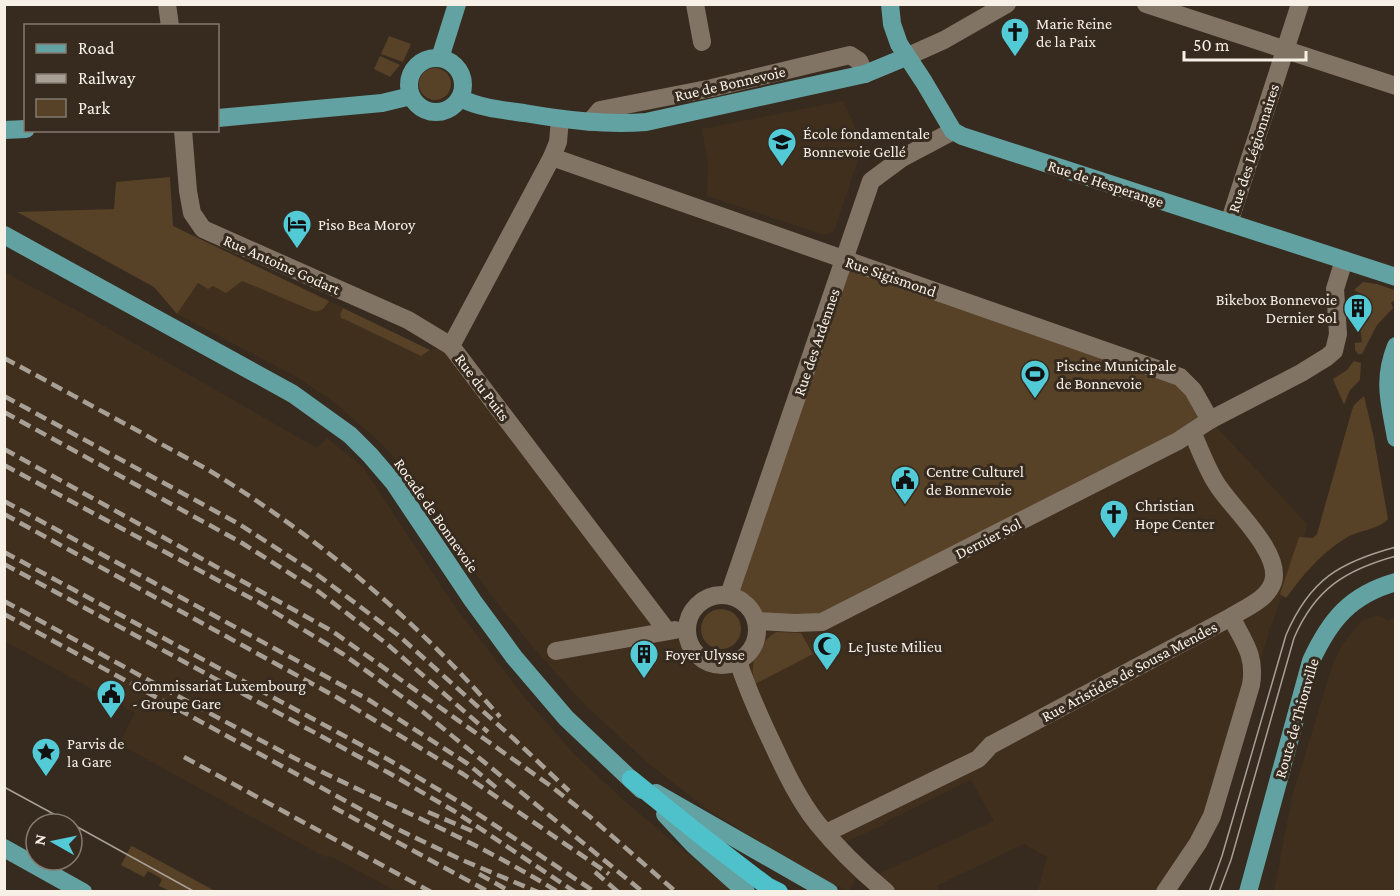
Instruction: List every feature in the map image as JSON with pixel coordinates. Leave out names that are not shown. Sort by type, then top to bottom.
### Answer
[{"type":"highway","name":"Rocade de Bonnevoie","points":[[631,779],[699,834],[768,886],[779,891]]},
{"type":"main road","points":[[440,58],[457,4]]},
{"type":"main road","points":[[890,4],[895,35],[906,57],[953,131]]},
{"type":"main road","name":"Rue de Bonnevoie","points":[[460,98],[476,106],[560,119],[615,124],[646,122],[865,74],[906,57]]},
{"type":"main road","points":[[440,58],[450,61],[458,68],[463,88],[460,98],[452,107],[441,112],[429,111],[418,106],[411,96],[409,82],[414,69],[426,60],[440,58]]},
{"type":"main road","points":[[219,118],[382,103],[411,96]]},
{"type":"main road","points":[[4,130],[24,129]]},
{"type":"main road","name":"Rue de Hesperange","points":[[953,131],[962,136],[1395,277]]},
{"type":"main road","name":"Rocade de Bonnevoie","points":[[4,235],[293,394],[350,435],[394,483],[473,601],[514,657],[566,718],[631,779]]},
{"type":"main road","points":[[1395,346],[1387,373],[1387,389],[1395,438]]},
{"type":"main road","name":"Route de Thionville","points":[[1248,891],[1311,661],[1320,642],[1331,623],[1353,601],[1381,586],[1395,582]]},
{"type":"main road","points":[[631,779],[694,845],[746,891]]},
{"type":"main road","points":[[631,779],[829,891]]},
{"type":"main road","points":[[4,848],[25,860],[58,885],[83,891]]},
{"type":"street","points":[[167,4],[170,24]]},
{"type":"street","points":[[695,4],[702,42]]},
{"type":"street","points":[[906,57],[944,40],[1007,4]]},
{"type":"street","points":[[1146,4],[1395,86]]},
{"type":"street","name":"Rue des Légionnaires","points":[[1229,223],[1300,4]]},
{"type":"street","name":"Rue du Puits","points":[[560,119],[558,142],[552,157],[451,346],[667,632]]},
{"type":"street","name":"Rue des Ardennes","points":[[729,595],[870,182],[902,158],[953,131]]},
{"type":"street","name":"Rue Antoine Godart","points":[[183,132],[192,213],[203,229],[408,320],[451,346]]},
{"type":"street","name":"Rue Sigismond","points":[[552,157],[1180,377],[1193,390],[1210,420]]},
{"type":"street","name":"Dernier Sol","points":[[756,621],[822,622],[1178,441],[1210,420],[1301,374],[1334,351],[1338,334],[1335,290],[1344,260]]},
{"type":"street","name":"Rue Aristides de Sousa Mendes","points":[[826,833],[978,759],[991,745],[1231,617],[1267,593],[1275,573],[1273,562],[1264,546],[1216,484],[1192,432]]},
{"type":"street","points":[[729,595],[746,604],[756,621],[757,633],[754,644],[738,661],[726,665],[714,664],[702,659],[688,640],[689,616],[706,598],[729,595]]},
{"type":"street","points":[[1165,891],[1198,843],[1212,816],[1251,685],[1254,670],[1252,660],[1231,617]]},
{"type":"street","points":[[556,651],[687,628]]},
{"type":"street","points":[[738,661],[748,692],[798,795],[826,833],[860,870],[886,891]]},
{"type":"shaded area","name":"École fondamentale Bonnevoie Gellé","points":[[843,101],[860,137],[858,143],[862,148],[834,231],[824,235],[707,196],[708,163],[702,129]]},
{"type":"shaded area","points":[[4,272],[76,310],[317,448],[327,438],[363,467],[453,604],[525,698],[576,756],[627,803],[703,867],[737,891],[396,891],[330,856],[325,857],[119,744],[135,713],[5,641]]},
{"type":"shaded area","points":[[242,281],[313,311],[324,310],[329,301],[343,308],[340,314],[342,318],[421,356],[430,350],[451,346],[666,631],[687,628],[688,640],[694,651],[703,659],[714,664],[726,665],[738,661],[747,654],[754,644],[757,633],[756,621],[1210,420],[1308,525],[1268,634],[1227,774],[1165,891],[1038,891],[1047,857],[1024,844],[936,886],[938,888],[936,891],[886,891],[869,878],[994,821],[971,780],[837,846],[860,870],[849,891],[812,874],[708,810],[648,763],[584,704],[531,645],[488,591],[407,474],[383,445],[334,402],[295,376],[177,314],[198,283],[208,289]]},
{"type":"shaded area","points":[[1378,615],[1388,620],[1395,618],[1395,891],[1274,891],[1292,797],[1333,664],[1343,644],[1362,620]]},
{"type":"green space","points":[[389,36],[411,44],[403,62],[381,54]]},
{"type":"green space","points":[[380,56],[400,65],[390,77],[374,69]]},
{"type":"green space","points":[[435,68],[447,72],[451,84],[447,96],[435,100],[423,96],[419,84],[423,72]]},
{"type":"green space","points":[[170,177],[173,226],[329,301],[324,308],[313,311],[242,281],[226,293],[213,286],[208,289],[198,283],[177,314],[154,287],[17,212],[114,209],[116,182]]},
{"type":"green space","points":[[844,259],[1180,377],[1210,420],[822,622],[754,615],[746,604],[735,597]]},
{"type":"green space","points":[[1363,282],[1394,290],[1395,300],[1391,303],[1393,308],[1377,325],[1362,354],[1358,354],[1355,350],[1355,343],[1362,342],[1360,327],[1354,327],[1352,316],[1362,320],[1369,317],[1370,312],[1368,300],[1354,290]]},
{"type":"green space","points":[[343,308],[430,350],[421,356],[341,318]]},
{"type":"green space","points":[[1354,361],[1361,363],[1360,380],[1350,390],[1344,405],[1333,379],[1347,370]]},
{"type":"green space","points":[[1364,396],[1388,519],[1384,523],[1346,538],[1329,550],[1286,598],[1280,594],[1299,537],[1313,538],[1317,534],[1352,410]]},
{"type":"green space","points":[[721,609],[735,615],[741,629],[735,643],[721,649],[707,643],[701,629],[707,615]]},
{"type":"green space","points":[[776,632],[801,633],[813,654],[755,684],[753,669],[756,655],[764,642]]},
{"type":"green space","points":[[131,846],[215,891],[170,891],[159,886],[162,879],[148,871],[144,877],[121,865]]},
{"type":"tram line","points":[[1209,892],[1222,856],[1286,635],[1295,616],[1305,600],[1329,576],[1359,559],[1396,547]]},
{"type":"tram line","points":[[1219,892],[1231,860],[1294,638],[1302,621],[1322,594],[1347,575],[1396,556]]},
{"type":"tram line","points":[[4,787],[50,812]]},
{"type":"tram line","points":[[84,831],[195,892]]},
{"type":"railway","points":[[4,358],[206,469],[293,526],[331,555],[402,616],[469,682],[500,717]]},
{"type":"railway","points":[[4,396],[239,524],[315,573],[398,635],[569,791]]},
{"type":"railway","points":[[4,412],[242,543],[319,592],[387,644],[488,732]]},
{"type":"railway","points":[[4,449],[332,631],[548,784],[589,816],[676,892]]},
{"type":"railway","points":[[4,465],[258,602],[343,654],[423,712],[643,892]]},
{"type":"railway","points":[[4,501],[369,700],[468,764],[499,790]]},
{"type":"railway","points":[[4,514],[338,698],[463,774],[609,874]]},
{"type":"railway","points":[[4,552],[389,760],[466,806],[595,892]]},
{"type":"railway","points":[[4,564],[389,773],[454,811],[575,892]]},
{"type":"railway","points":[[4,601],[275,748],[498,857],[558,892]]},
{"type":"railway","points":[[4,614],[395,828],[462,860],[538,892]]},
{"type":"railway","points":[[184,757],[431,892]]},
{"type":"railway","points":[[333,807],[489,892]]},
{"type":"railway","points":[[428,812],[472,831]]},
{"type":"railway","points":[[595,872],[618,892]]},
{"type":"railway","points":[[479,874],[511,892]]},
{"type":"place","name":"Marie Reine de la Paix","points":[[1015,58]]},
{"type":"place","name":"École fondamentale Bonnevoie Gellé","points":[[782,168]]},
{"type":"place","name":"Piso Bea Moroy","points":[[297,250]]},
{"type":"place","name":"Bikebox Bonnevoie Dernier Sol","points":[[1358,334]]},
{"type":"place","name":"Piscine Municipale de Bonnevoie","points":[[1035,400]]},
{"type":"place","name":"Centre Culturel de Bonnevoie","points":[[905,506]]},
{"type":"place","name":"Christian Hope Center","points":[[1114,540]]},
{"type":"place","name":"Le Juste Milieu","points":[[827,672]]},
{"type":"place","name":"Foyer Ulysse","points":[[644,680]]},
{"type":"place","name":"Commissariat Luxembourg - Groupe Gare","points":[[111,720]]},
{"type":"place","name":"Parvis de la Gare","points":[[46,778]]}]
